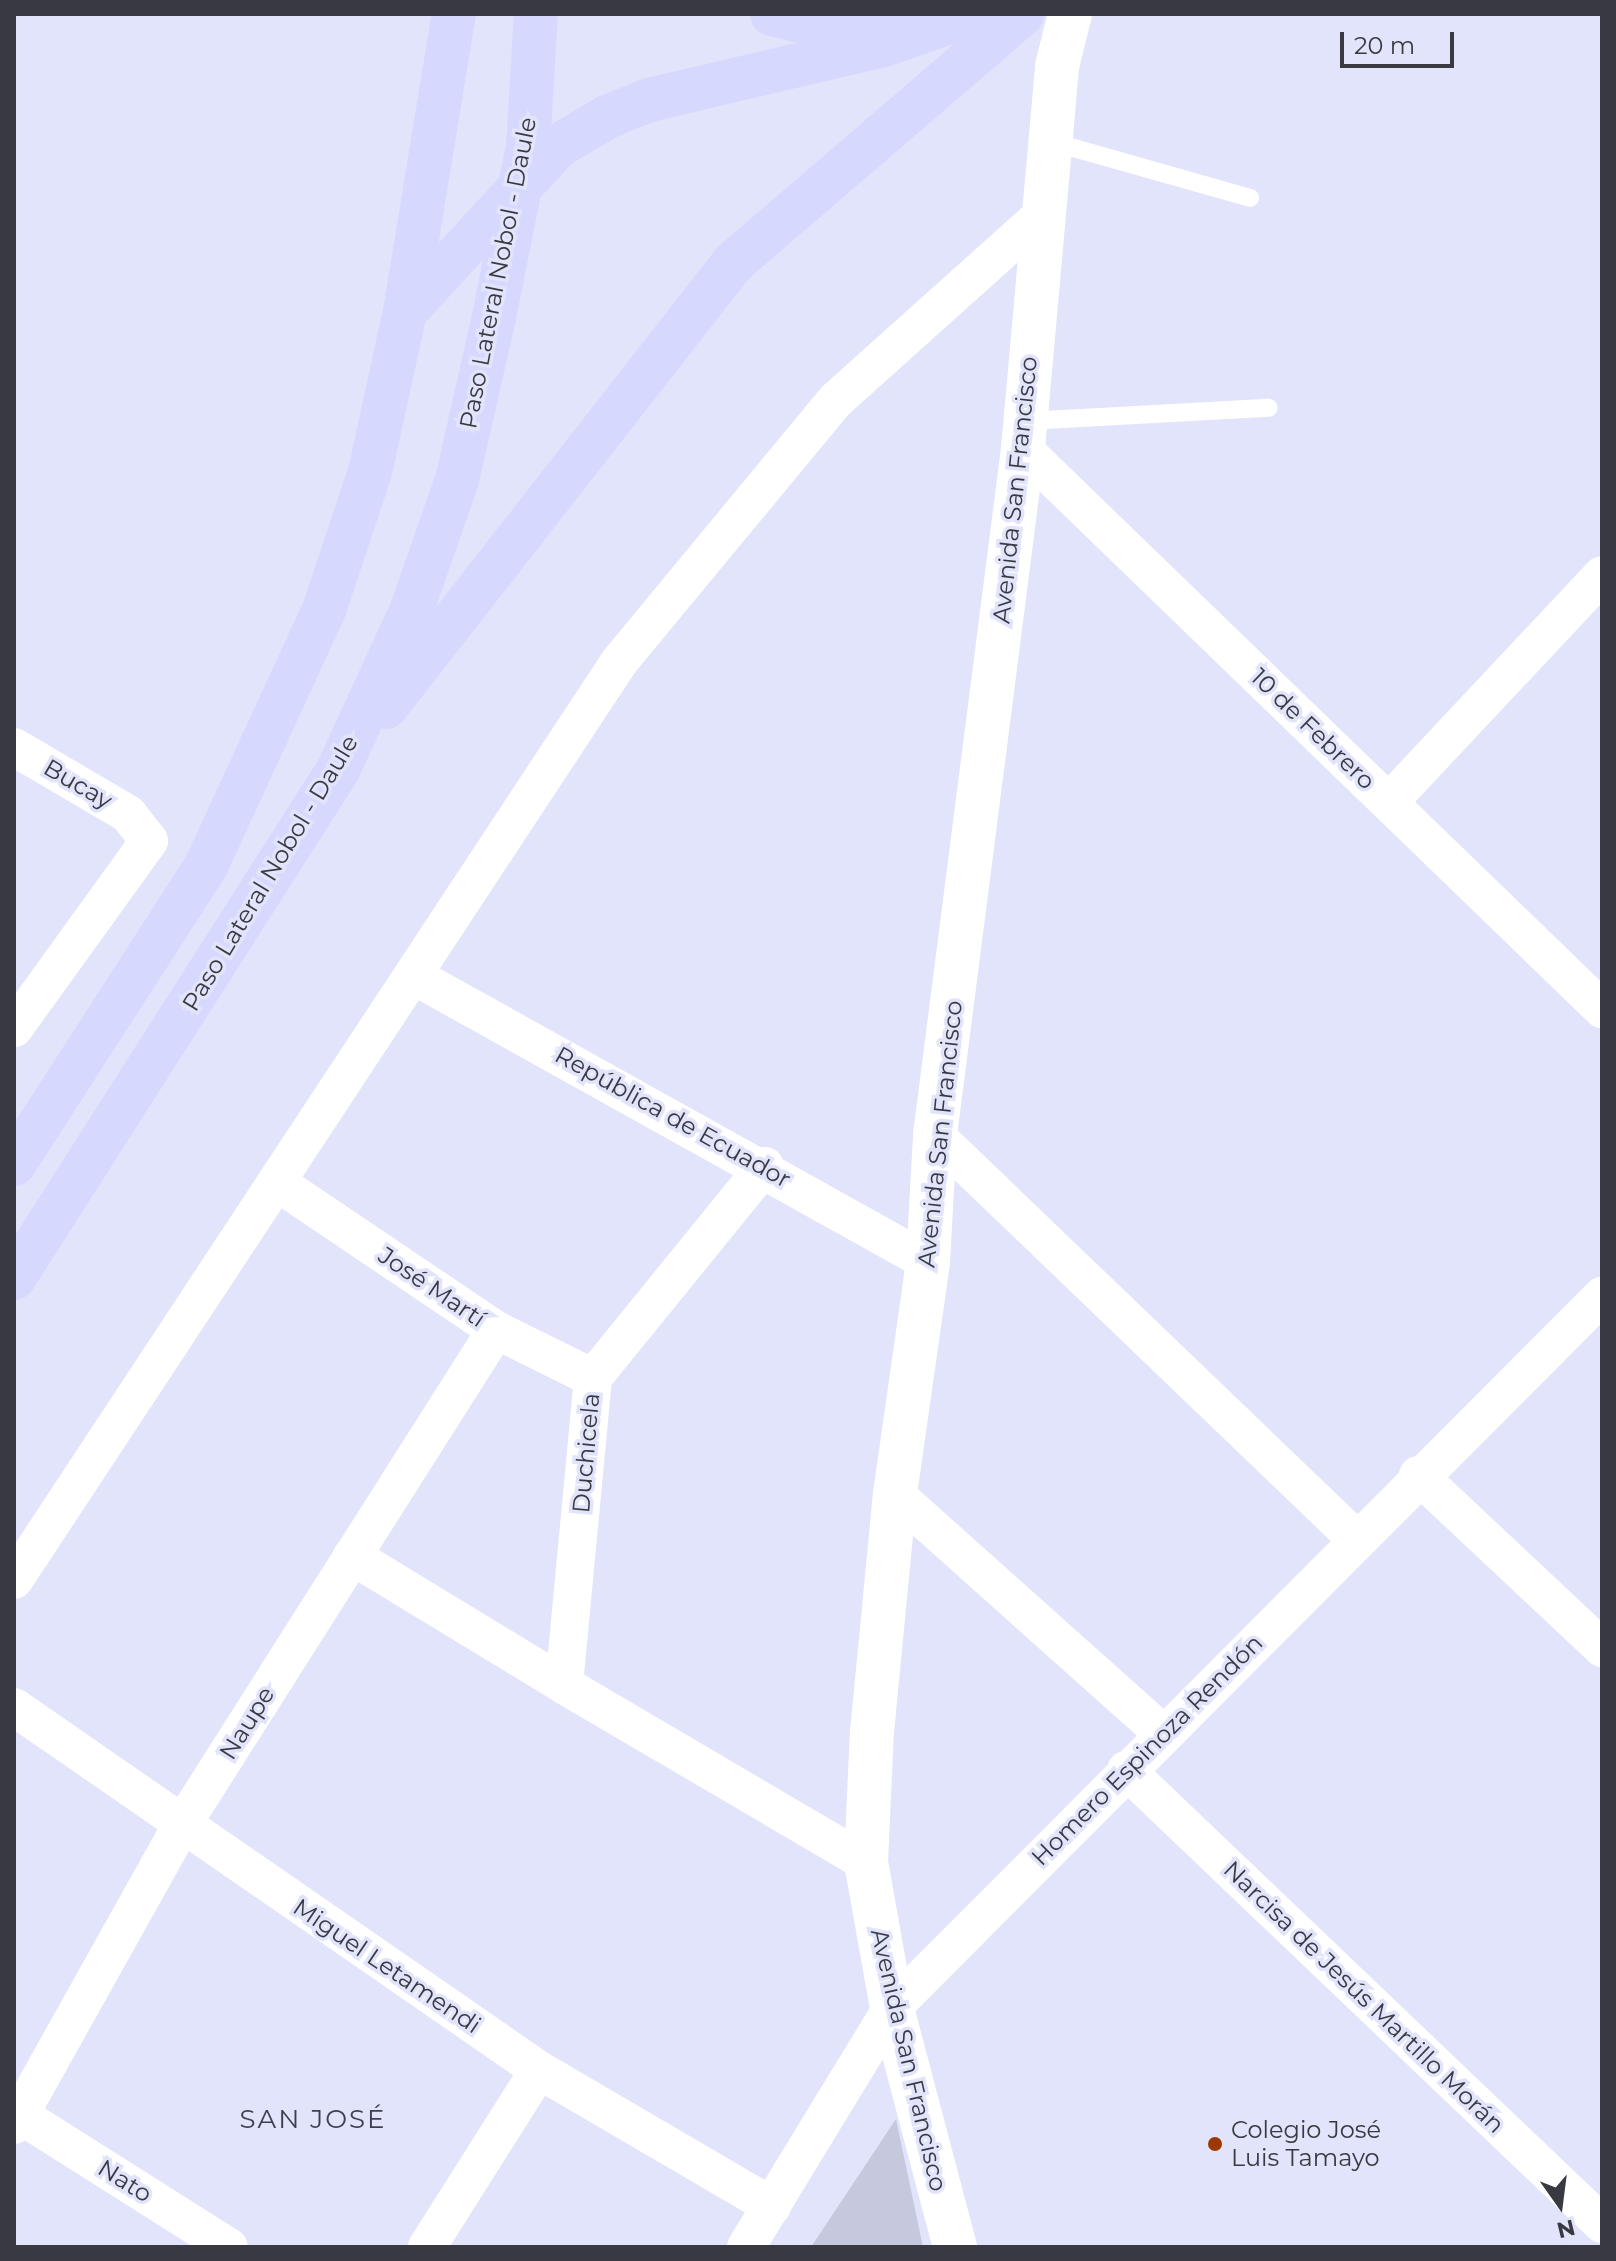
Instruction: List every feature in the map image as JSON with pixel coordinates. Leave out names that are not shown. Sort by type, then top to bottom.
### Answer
[{"type":"main road","points":[[14,1164],[207,864],[318,624],[370,472],[405,312],[454,14]]},
{"type":"main road","name":"Paso Lateral Nobol - Daule","points":[[14,1278],[338,770],[412,609],[457,480],[519,188],[536,14]]},
{"type":"main road","points":[[772,14],[819,25],[921,32]]},
{"type":"main road","points":[[405,312],[558,146],[649,100],[921,32],[973,14]]},
{"type":"main road","points":[[338,770],[662,347],[733,263],[1022,14]]},
{"type":"street","name":"Avenida San Francisco","points":[[955,2247],[892,2008],[866,1862],[895,1494],[928,1262],[935,1135],[1023,435],[1057,66],[1070,14]]},
{"type":"street","points":[[14,1580],[416,977],[629,650],[836,400],[1041,216]]},
{"type":"street","name":"10 de Febrero","points":[[1023,435],[1389,802],[1602,1009]]},
{"type":"street","points":[[1389,802],[1602,575]]},
{"type":"street","name":"Bucay","points":[[14,747],[141,823],[149,841],[14,1028]]},
{"type":"street","name":"República de Ecuador","points":[[416,977],[765,1166],[928,1262]]},
{"type":"street","points":[[935,1135],[1355,1538]]},
{"type":"street","name":"Duchicela","points":[[572,1691],[593,1378],[765,1166]]},
{"type":"street","name":"José Martí","points":[[278,1183],[496,1330],[593,1378]]},
{"type":"street","name":"Homero Espinoza Rendón","points":[[746,2247],[892,2008],[1355,1538],[1602,1296]]},
{"type":"street","name":"Naupe","points":[[17,2120],[182,1825],[496,1330]]},
{"type":"street","points":[[1418,1475],[1602,1648]]},
{"type":"street","points":[[895,1494],[1163,1734]]},
{"type":"street","points":[[352,1556],[572,1691],[866,1862]]},
{"type":"street","name":"Miguel Letamendi","points":[[14,1707],[539,2070],[772,2206]]},
{"type":"street","name":"Narcisa de Jesús Martillo Morán","points":[[1126,1770],[1602,2224]]},
{"type":"street","points":[[427,2247],[539,2070]]},
{"type":"street","name":"Nato","points":[[17,2120],[229,2247]]},
{"type":"lane","points":[[1049,141],[1250,198]]},
{"type":"lane","points":[[1023,435],[1269,408]]},
{"type":"building","points":[[896,2119],[923,2247],[811,2247]]},
{"type":"place","name":"Colegio José Luis Tamayo","points":[[1215,2144]]},
{"type":"district","name":"SAN JOSÉ","points":[[313,2120]]}]
